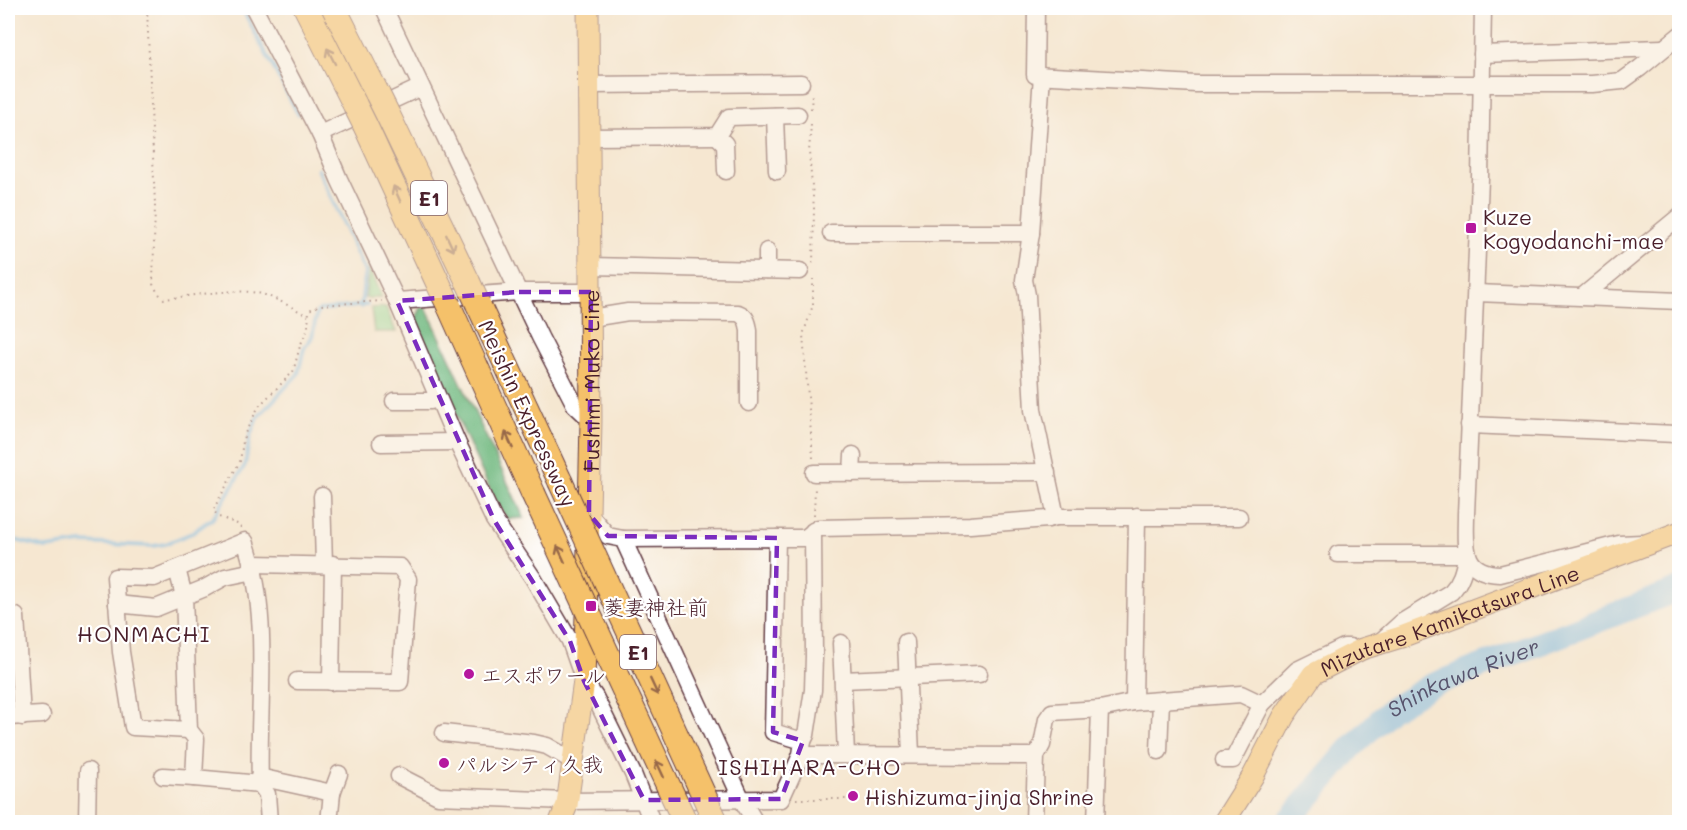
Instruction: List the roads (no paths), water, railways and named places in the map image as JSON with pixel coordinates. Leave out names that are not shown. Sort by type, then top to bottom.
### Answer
[{"type":"highway","name":"Meishin Expressway","points":[[306,8],[360,115],[685,822]]},
{"type":"highway","name":"Meishin Expressway","points":[[334,8],[473,293],[716,822]]},
{"type":"main road","name":"Fushimi Muko Line","points":[[560,822],[568,801],[584,681],[590,514],[591,266],[588,8]]},
{"type":"main road","name":"Mizutare Kamikatsura Line","points":[[1224,822],[1253,776],[1284,716],[1313,674],[1370,647],[1680,532]]},
{"type":"street","points":[[254,8],[320,134],[494,520],[533,578],[570,641],[584,681],[595,697],[633,774],[652,822]]},
{"type":"street","points":[[384,8],[575,405],[591,420]]},
{"type":"street","points":[[1035,8],[1038,75],[1031,233],[1024,280],[1027,295],[1032,410],[1056,517]]},
{"type":"street","points":[[1224,760],[1233,760],[1262,705],[1297,670],[1344,647],[1370,647],[1402,622],[1450,592],[1462,576],[1467,554],[1466,514],[1476,293],[1483,8]]},
{"type":"street","points":[[1038,75],[1196,84],[1592,84],[1622,81],[1680,35]]},
{"type":"street","points":[[1482,54],[1663,48]]},
{"type":"street","points":[[588,86],[801,83]]},
{"type":"street","points":[[320,134],[422,87]]},
{"type":"street","points":[[775,116],[777,171]]},
{"type":"street","points":[[717,136],[729,117],[806,117]]},
{"type":"street","points":[[590,137],[717,136],[725,144],[726,171]]},
{"type":"street","points":[[1583,296],[1680,216]]},
{"type":"street","points":[[831,232],[1031,233]]},
{"type":"street","points":[[767,251],[767,270]]},
{"type":"street","points":[[591,266],[800,271]]},
{"type":"street","points":[[397,301],[519,292],[591,292]]},
{"type":"street","points":[[1476,293],[1680,301]]},
{"type":"street","points":[[591,318],[628,312],[738,313],[744,315],[749,331],[749,403]]},
{"type":"street","points":[[394,401],[438,398]]},
{"type":"street","points":[[1469,425],[1676,435],[1680,431]]},
{"type":"street","points":[[381,443],[457,442]]},
{"type":"street","points":[[852,473],[854,455]]},
{"type":"street","points":[[814,473],[1047,472]]},
{"type":"street","points":[[322,496],[329,564],[331,682]]},
{"type":"street","points":[[590,514],[608,536],[623,539],[805,538],[818,528],[970,525],[1056,517],[1239,517]]},
{"type":"street","points":[[1134,702],[1137,516]]},
{"type":"street","points":[[399,776],[438,796],[568,801],[781,799],[806,735],[813,690],[813,531]]},
{"type":"street","points":[[777,538],[773,732],[802,748],[846,754],[1036,756]]},
{"type":"street","points":[[623,539],[742,800],[755,822]]},
{"type":"street","points":[[189,730],[132,727],[121,652],[115,577],[154,578],[245,541],[254,567],[260,602],[259,781],[267,794],[269,822]]},
{"type":"street","points":[[1467,554],[1476,568],[1500,574],[1619,544],[1651,543]]},
{"type":"street","points":[[1338,554],[1467,554]]},
{"type":"street","points":[[117,604],[156,608],[206,588],[225,577],[254,567],[329,564],[400,567],[408,579],[400,682],[297,681]]},
{"type":"street","points":[[177,569],[184,596],[189,730],[196,739],[194,778]]},
{"type":"street","points":[[16,616],[15,717],[42,715]]},
{"type":"street","points":[[906,642],[911,754]]},
{"type":"street","points":[[841,643],[846,754]]},
{"type":"street","points":[[843,680],[979,674]]},
{"type":"street","points":[[1034,822],[1036,756],[1042,745],[1047,719],[1052,712],[1100,709],[1134,702],[1241,694],[1262,705]]},
{"type":"street","points":[[1159,751],[1161,700]]},
{"type":"street","points":[[1096,822],[1100,709]]},
{"type":"street","points":[[444,733],[534,743],[547,746],[573,761]]},
{"type":"street","points":[[87,822],[88,771]]},
{"type":"street","points":[[329,822],[332,793],[339,774]]},
{"type":"street","points":[[163,776],[259,781],[332,793]]},
{"type":"waterway","points":[[242,8],[298,114]]},
{"type":"waterway","points":[[318,169],[365,272],[361,307]]},
{"type":"waterway","points":[[8,538],[46,548],[82,543],[153,546],[165,544],[192,533],[213,518],[245,465],[250,436],[257,418],[298,374],[304,348],[312,337],[317,312],[367,305]]},
{"type":"waterway","name":"Shinkawa River","points":[[1288,822],[1350,749],[1390,710],[1430,686],[1680,589]]},
{"type":"place","name":"Kuze Kogyodanchi-mae","points":[[1471,228]]},
{"type":"place","name":"菱妻神社前","points":[[591,606]]},
{"type":"place","name":"エスポワール","points":[[469,674]]},
{"type":"place","name":"パルシティ久我","points":[[444,763]]},
{"type":"place","name":"Hishizuma-jinja Shrine","points":[[853,796]]},
{"type":"district","name":"HONMACHI","points":[[144,633]]},
{"type":"district","name":"ISHIHARA-CHO","points":[[810,766]]}]
